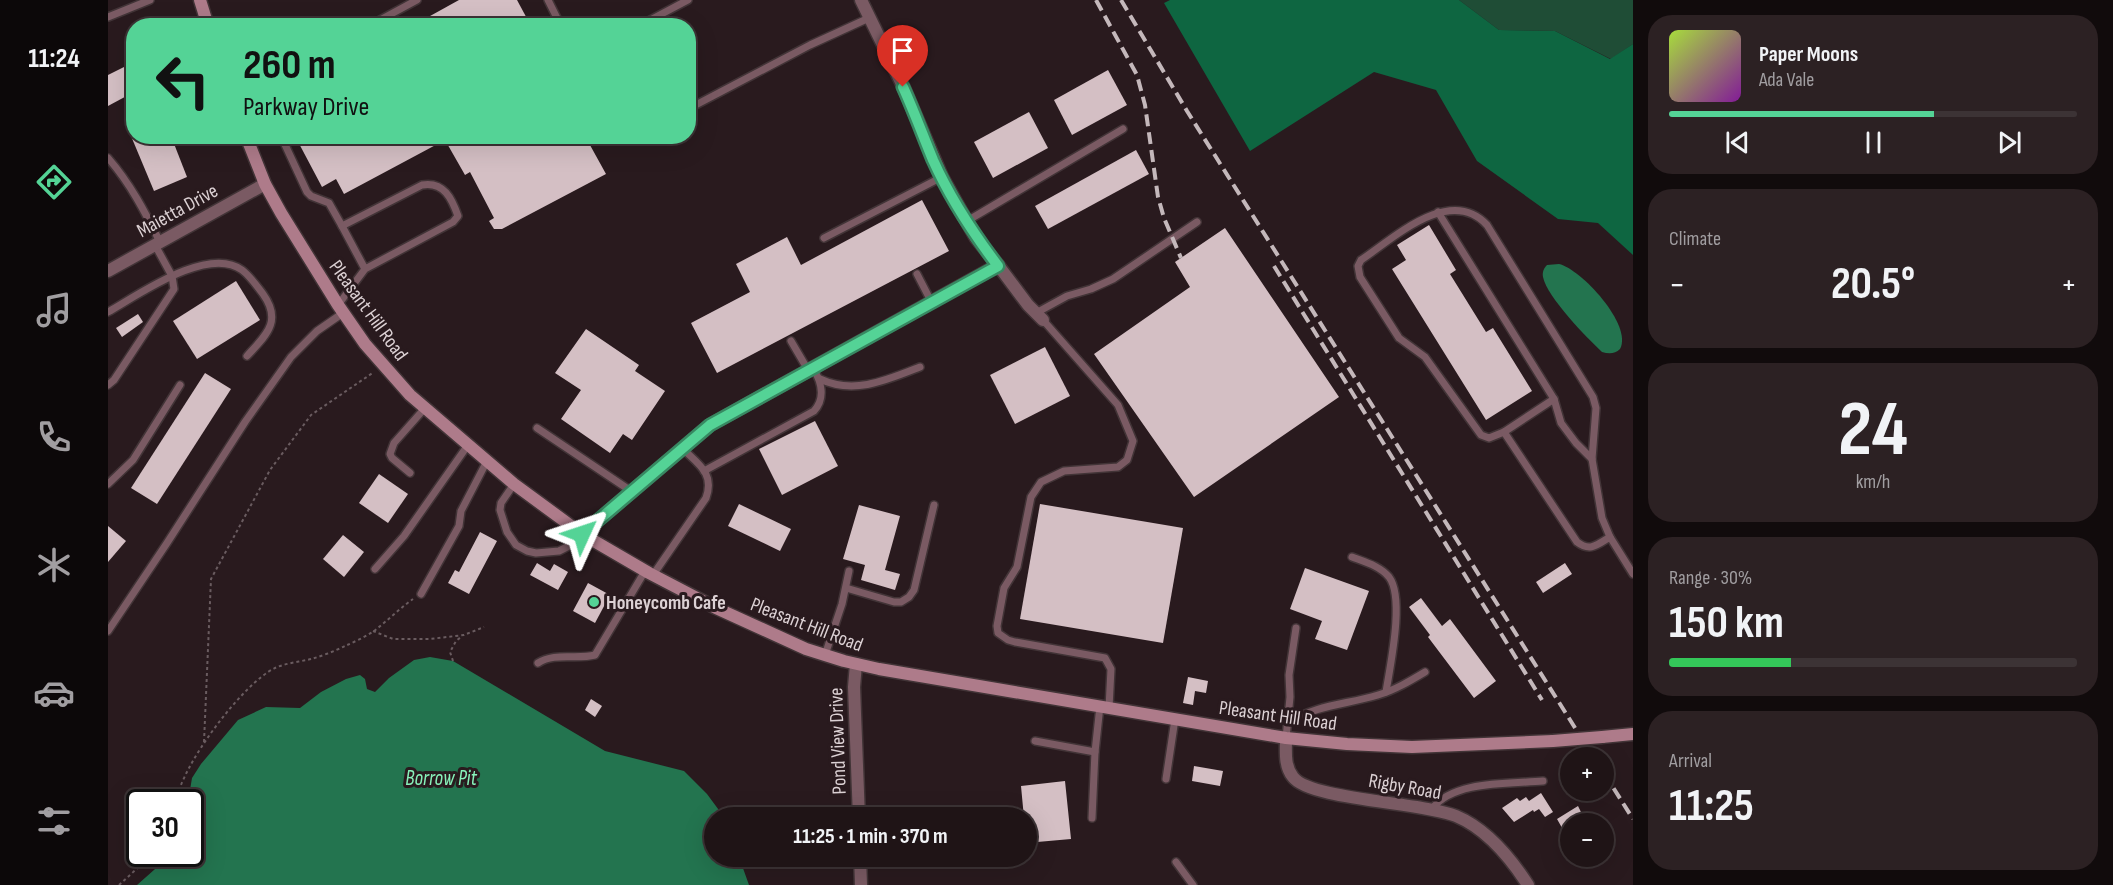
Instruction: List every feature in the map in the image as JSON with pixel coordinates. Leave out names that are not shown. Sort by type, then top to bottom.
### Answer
[{"type":"street","points":[[200,0],[206,18]]},
{"type":"street","points":[[861,0],[903,86],[942,177],[967,221],[998,266],[1039,316]]},
{"type":"street","name":"Pleasant Hill Road","points":[[249,144],[266,184],[291,230],[341,309],[384,368],[425,408],[514,484],[581,533],[649,573],[781,639],[856,664],[1286,738],[1412,747],[1552,741],[1633,734]]},
{"type":"street","name":"Maietta Drive","points":[[108,271],[266,184]]},
{"type":"street","points":[[581,533],[710,425],[998,266]]},
{"type":"street","name":"Pond View Drive","points":[[856,664],[854,687],[859,807]]},
{"type":"street","name":"Rigby Road","points":[[1286,738],[1287,766],[1293,778],[1305,787],[1331,794],[1432,809],[1464,820],[1506,854],[1528,885]]},
{"type":"street","points":[[860,867],[861,885]]},
{"type":"lane","points":[[108,17],[150,0]]},
{"type":"lane","points":[[384,18],[417,0]]},
{"type":"lane","points":[[548,0],[557,18]]},
{"type":"lane","points":[[654,18],[688,0]]},
{"type":"lane","points":[[696,105],[810,45],[869,18]]},
{"type":"lane","points":[[967,221],[1124,129]]},
{"type":"lane","points":[[285,144],[307,192],[329,203],[365,269]]},
{"type":"lane","points":[[108,158],[139,201],[172,276],[174,289],[114,380],[108,385]]},
{"type":"lane","points":[[824,238],[942,177]]},
{"type":"lane","points":[[108,631],[245,422],[291,357],[341,309],[365,269],[453,222],[458,216],[453,200],[446,191],[430,183],[422,184],[342,226]]},
{"type":"lane","points":[[1438,212],[1554,399],[1561,423],[1592,459]]},
{"type":"lane","points":[[1554,399],[1504,432],[1489,438],[1481,435],[1425,357],[1399,338],[1359,277],[1358,266],[1361,260],[1423,218],[1438,212],[1467,212],[1481,218],[1593,397],[1596,408],[1592,459],[1602,518],[1610,537],[1633,574]]},
{"type":"lane","points":[[1092,818],[1095,752],[1112,669],[1105,658],[1008,640],[998,633],[997,626],[1004,588],[1017,567],[1031,496],[1034,491],[1041,482],[1064,471],[1118,467],[1127,460],[1133,441],[1118,405],[1039,316],[1067,296],[1113,279],[1197,222]]},
{"type":"lane","points":[[108,312],[172,276],[200,265],[219,262],[240,268],[266,297],[273,320],[268,332],[247,357]]},
{"type":"lane","points":[[917,274],[932,303]]},
{"type":"lane","points":[[791,341],[820,379],[844,386],[856,387],[885,381],[920,367]]},
{"type":"lane","points":[[704,471],[814,411],[820,401],[820,379]]},
{"type":"lane","points":[[108,484],[133,459],[180,385]]},
{"type":"lane","points":[[410,473],[392,458],[391,449],[425,408]]},
{"type":"lane","points":[[537,428],[631,491]]},
{"type":"lane","points":[[1504,432],[1577,542],[1584,548],[1591,548],[1610,537]]},
{"type":"lane","points":[[375,569],[404,536],[468,445]]},
{"type":"lane","points":[[538,663],[545,658],[552,657],[580,658],[595,655],[649,573],[706,498],[709,481],[704,471],[682,448]]},
{"type":"lane","points":[[421,594],[459,526],[461,511],[487,461]]},
{"type":"lane","points":[[514,484],[501,503],[500,510],[507,532],[516,545],[536,553],[559,551],[571,545],[581,533]]},
{"type":"lane","points":[[846,588],[894,602],[901,602],[909,597],[916,584],[934,505]]},
{"type":"lane","points":[[1352,557],[1379,569],[1389,578],[1395,590],[1394,637],[1386,692]]},
{"type":"lane","points":[[825,655],[842,604],[849,571]]},
{"type":"lane","points":[[1286,738],[1289,675],[1296,628]]},
{"type":"lane","points":[[1288,723],[1319,708],[1386,692],[1425,672]]},
{"type":"lane","points":[[1166,779],[1174,719]]},
{"type":"lane","points":[[1035,741],[1095,752]]},
{"type":"lane","points":[[1432,809],[1443,797],[1467,787],[1544,781]]},
{"type":"lane","points":[[1176,862],[1193,885]]},
{"type":"path","points":[[204,742],[211,579],[270,470],[311,415],[369,374],[384,368]]},
{"type":"path","points":[[179,789],[186,770],[204,742],[242,696],[261,678],[275,668],[314,659],[345,646],[373,631],[421,594]]},
{"type":"path","points":[[453,661],[450,652],[456,640],[484,627]]},
{"type":"path","points":[[373,631],[393,639],[447,638],[464,635]]},
{"type":"path","points":[[119,885],[139,867]]},
{"type":"shaded area","points":[[1170,0],[1459,0],[1499,30],[1555,31],[1610,59],[1633,44],[1633,255],[1598,223],[1558,219],[1477,161],[1436,90],[1374,72],[1250,151],[1164,3]]},
{"type":"shaded area","points":[[1459,0],[1633,0],[1633,44],[1611,59],[1555,31],[1499,30]]},
{"type":"water","points":[[1559,264],[1580,276],[1603,299],[1619,326],[1622,339],[1618,351],[1602,352],[1568,317],[1552,295],[1546,285],[1543,272],[1547,265]]},
{"type":"water","name":"Borrow Pit","points":[[430,657],[453,661],[605,751],[684,771],[717,807],[704,807],[704,867],[743,867],[749,885],[137,885],[157,867],[204,867],[204,789],[190,789],[192,778],[238,720],[266,707],[300,708],[321,692],[346,679],[360,675],[365,679],[367,689],[375,692],[389,678],[414,660]]},
{"type":"building","points":[[459,0],[517,0],[527,18],[426,18]]},
{"type":"building","points":[[126,66],[126,96],[108,106],[108,75]]},
{"type":"building","points":[[1108,70],[1127,105],[1072,135],[1054,100]]},
{"type":"building","points":[[1029,112],[1048,148],[993,178],[974,142]]},
{"type":"building","points":[[134,144],[174,144],[187,177],[154,191]]},
{"type":"building","points":[[299,144],[438,144],[344,194],[336,179],[322,187]]},
{"type":"building","points":[[447,144],[589,144],[606,174],[502,229],[494,229],[489,221],[494,218],[470,172],[465,175]]},
{"type":"building","points":[[1136,150],[1149,174],[1048,229],[1035,206]]},
{"type":"building","points":[[922,200],[949,251],[717,373],[691,323],[750,292],[736,264],[787,237],[801,265]]},
{"type":"building","points":[[1429,225],[1456,270],[1450,274],[1486,332],[1493,328],[1532,391],[1486,420],[1392,269],[1406,260],[1397,245]]},
{"type":"building","points":[[1225,228],[1339,397],[1194,497],[1094,354],[1190,287],[1175,262]]},
{"type":"building","points":[[236,281],[260,320],[197,359],[173,321]]},
{"type":"building","points":[[138,314],[143,322],[122,337],[116,328]]},
{"type":"building","points":[[586,329],[639,365],[635,371],[665,391],[632,440],[623,434],[610,453],[561,419],[581,390],[555,373]]},
{"type":"building","points":[[1045,347],[1070,396],[1015,424],[990,375]]},
{"type":"building","points":[[205,373],[231,389],[157,504],[131,488]]},
{"type":"building","points":[[815,421],[838,466],[782,495],[759,449]]},
{"type":"building","points":[[379,474],[408,494],[388,523],[359,503]]},
{"type":"building","points":[[739,504],[791,529],[780,551],[728,526]]},
{"type":"building","points":[[1040,504],[1183,528],[1163,643],[1020,619]]},
{"type":"building","points":[[859,505],[900,516],[885,570],[900,574],[895,590],[861,580],[865,565],[843,559]]},
{"type":"building","points":[[108,526],[126,541],[108,562]]},
{"type":"building","points":[[480,532],[497,541],[469,594],[448,583],[455,570],[459,572]]},
{"type":"building","points":[[343,535],[364,552],[344,577],[323,559]]},
{"type":"building","points":[[537,563],[550,571],[554,564],[568,572],[558,590],[530,575]]},
{"type":"building","points":[[1565,563],[1572,574],[1543,593],[1536,582]]},
{"type":"building","points":[[1305,568],[1369,591],[1347,650],[1315,639],[1322,621],[1290,609]]},
{"type":"building","points":[[588,583],[610,595],[595,623],[573,611]]},
{"type":"building","points":[[1421,598],[1442,626],[1450,619],[1496,681],[1474,698],[1428,637],[1430,635],[1409,607]]},
{"type":"building","points":[[1188,677],[1208,681],[1206,693],[1195,691],[1193,705],[1183,703]]},
{"type":"building","points":[[591,699],[602,706],[595,717],[585,710]]},
{"type":"building","points":[[1194,766],[1223,771],[1220,786],[1192,781]]},
{"type":"building","points":[[1065,781],[1071,839],[1037,842],[1037,807],[1023,807],[1021,786]]},
{"type":"building","points":[[1541,793],[1553,812],[1545,817],[1539,809],[1534,812],[1533,810],[1514,822],[1502,808],[1517,798],[1520,801],[1526,797],[1529,801]]},
{"type":"building","points":[[1578,806],[1582,813],[1567,813]]},
{"type":"railway","points":[[1096,0],[1137,75],[1145,105],[1158,197],[1181,258]]},
{"type":"railway","points":[[1121,0],[1187,111],[1587,747]]},
{"type":"railway","points":[[1274,266],[1542,700]]},
{"type":"railway","points":[[1614,789],[1633,819]]},
{"type":"place","name":"Honeycomb Cafe","points":[[594,602]]},
{"type":"route","points":[[582,534],[710,425],[998,266],[976,238],[947,188],[903,87]]}]
